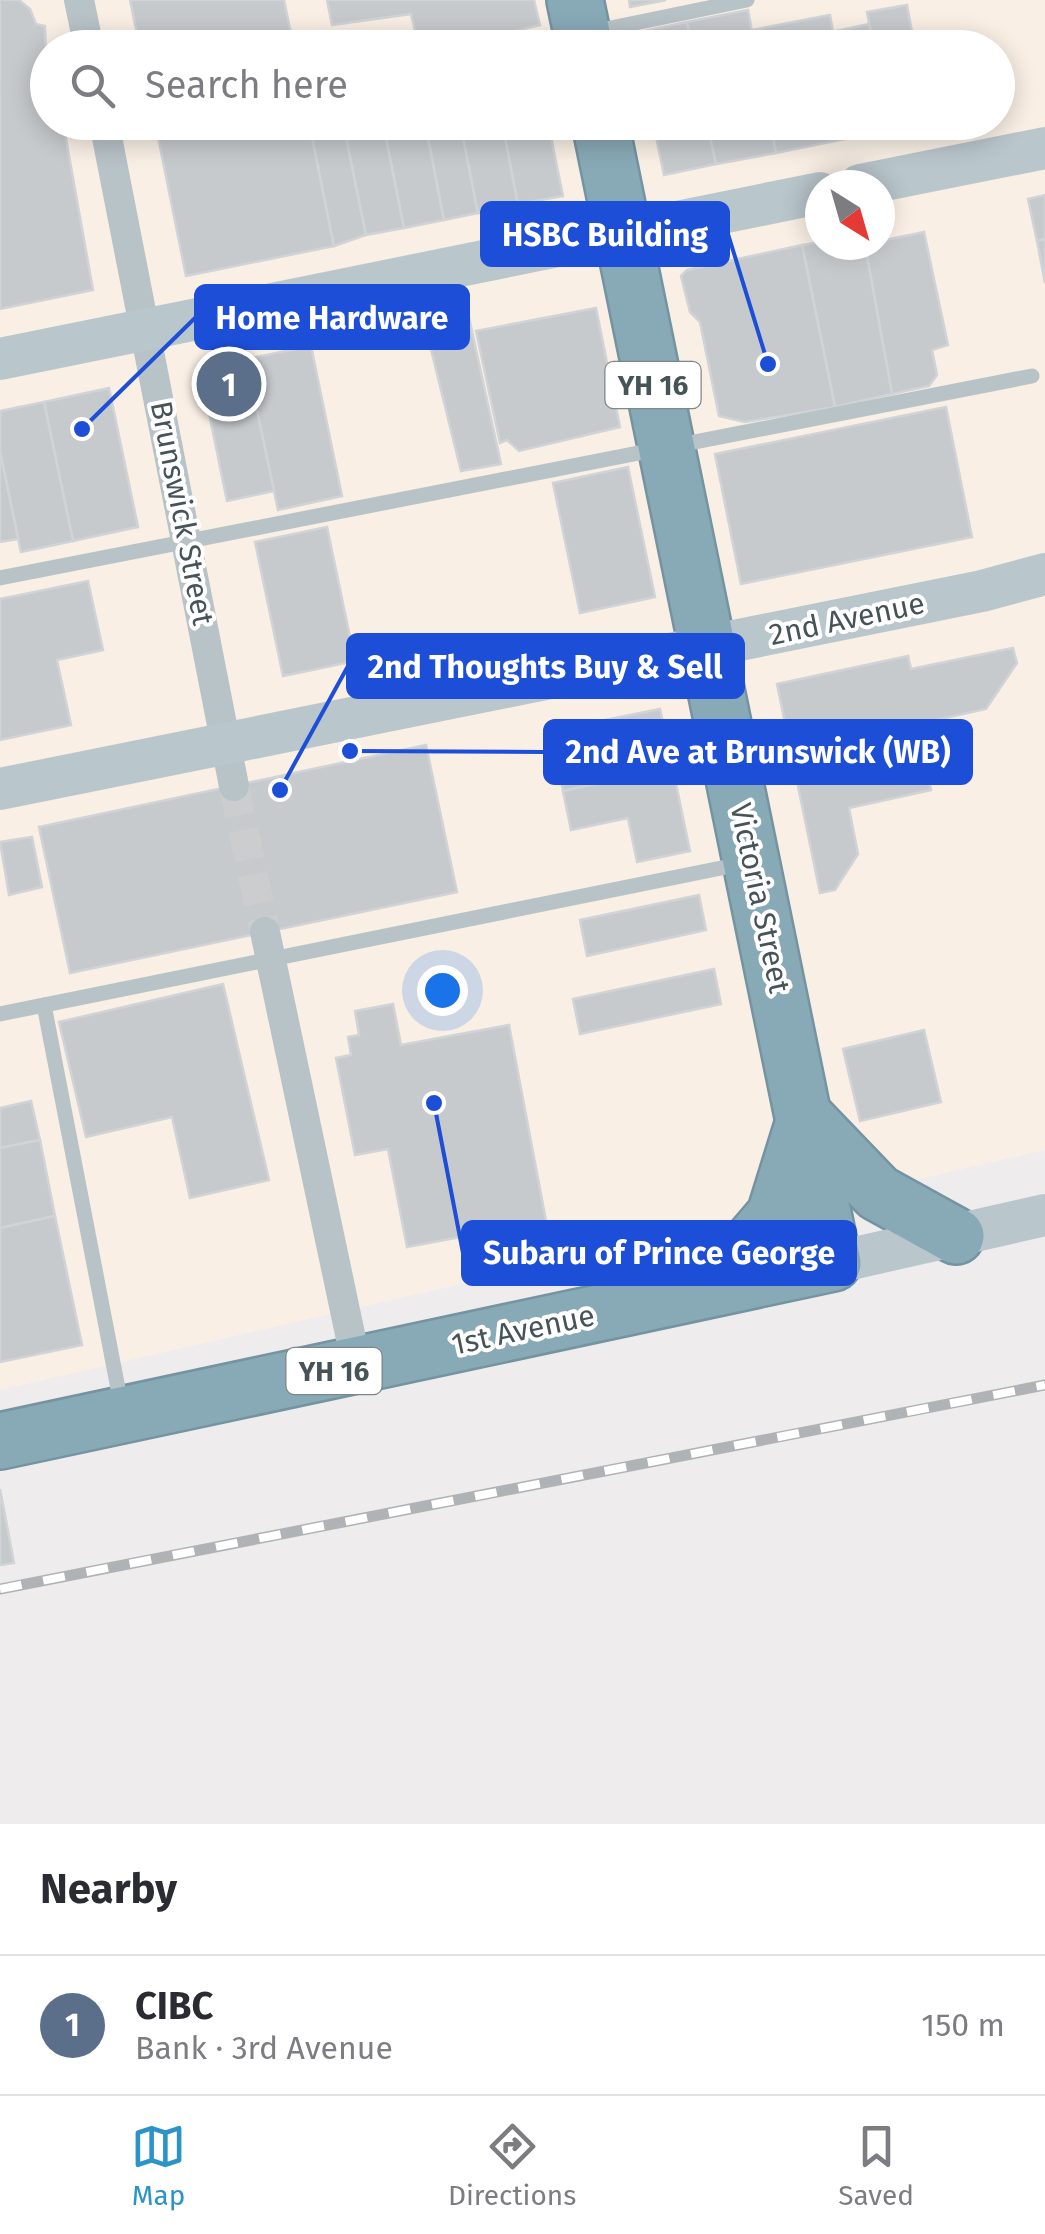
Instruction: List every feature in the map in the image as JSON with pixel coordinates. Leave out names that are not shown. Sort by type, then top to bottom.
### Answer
[{"type":"highway","name":"Victoria Street","points":[[604,140],[833,1263]]},
{"type":"highway","points":[[668,1299],[745,1250],[775,1215],[806,1117],[878,1193],[956,1236]]},
{"type":"highway","name":"1st Avenue","points":[[0,1440],[833,1263]]},
{"type":"main road","points":[[895,178],[1045,148]]},
{"type":"main road","points":[[0,359],[805,196]]},
{"type":"main road","name":"2nd Avenue","points":[[0,789],[707,647],[1045,574]]},
{"type":"main road","name":"1st Avenue","points":[[833,1263],[1045,1216]]},
{"type":"street","points":[[79,0],[85,30]]},
{"type":"street","name":"Brunswick Street","points":[[108,140],[234,786]]},
{"type":"street","points":[[268,946],[357,1366]]},
{"type":"lane","points":[[581,27],[747,0]]},
{"type":"lane","points":[[0,578],[1032,376]]},
{"type":"lane","points":[[0,1014],[44,1006],[268,946],[752,862]]},
{"type":"lane","points":[[44,1006],[124,1415]]},
{"type":"shaded area","points":[[0,0],[1045,0],[1045,1150],[0,1390]]},
{"type":"building","points":[[0,0],[19,0],[30,9],[36,24],[45,26],[45,30],[30,30],[30,140],[66,140],[93,290],[0,309]]},
{"type":"building","points":[[130,0],[284,0],[290,30],[136,30]]},
{"type":"building","points":[[327,0],[534,0],[540,25],[519,30],[415,30],[411,14],[332,25]]},
{"type":"building","points":[[629,0],[666,0],[630,7]]},
{"type":"building","points":[[907,5],[912,30],[870,30],[867,12]]},
{"type":"building","points":[[748,10],[752,30],[689,30],[687,22]]},
{"type":"building","points":[[830,15],[833,30],[752,30]]},
{"type":"building","points":[[687,22],[689,30],[649,30]]},
{"type":"building","points":[[869,24],[870,30],[841,30]]},
{"type":"building","points":[[159,140],[313,140],[334,246],[186,276]]},
{"type":"building","points":[[313,140],[347,140],[366,235],[334,246]]},
{"type":"building","points":[[347,140],[387,140],[404,228],[366,235]]},
{"type":"building","points":[[387,140],[428,140],[444,220],[404,228]]},
{"type":"building","points":[[428,140],[464,140],[478,213],[444,220]]},
{"type":"building","points":[[464,140],[506,140],[518,204],[478,213]]},
{"type":"building","points":[[506,140],[552,140],[563,196],[518,204]]},
{"type":"building","points":[[657,140],[711,140],[716,164],[664,175]]},
{"type":"building","points":[[711,140],[773,140],[776,153],[716,164]]},
{"type":"building","points":[[773,140],[839,140],[776,153]]},
{"type":"building","points":[[1045,195],[1045,239],[1037,241],[1028,199]]},
{"type":"building","points":[[924,232],[948,345],[932,350],[937,375],[929,386],[892,394],[868,260],[895,260],[895,238]]},
{"type":"building","points":[[1045,239],[1045,283],[1037,241]]},
{"type":"building","points":[[802,245],[835,407],[745,422],[719,416],[700,322],[690,312],[681,276],[687,270]]},
{"type":"building","points":[[805,260],[868,260],[892,394],[835,407]]},
{"type":"building","points":[[596,308],[620,427],[519,451],[507,440],[500,443],[476,331]]},
{"type":"building","points":[[468,313],[501,464],[461,471],[424,321]]},
{"type":"building","points":[[311,346],[342,496],[278,510],[246,359]]},
{"type":"building","points":[[246,359],[274,491],[227,501],[200,369]]},
{"type":"building","points":[[109,388],[138,527],[73,541],[44,402]]},
{"type":"building","points":[[44,402],[73,541],[21,552],[0,451],[0,411]]},
{"type":"building","points":[[946,407],[972,537],[741,584],[715,454]]},
{"type":"building","points":[[0,451],[18,539],[0,542]]},
{"type":"building","points":[[628,467],[655,597],[580,613],[553,483]]},
{"type":"building","points":[[327,527],[355,661],[283,676],[255,542]]},
{"type":"building","points":[[88,581],[103,650],[57,660],[71,725],[0,740],[0,599]]},
{"type":"building","points":[[1013,648],[1017,663],[986,709],[918,724],[931,790],[849,808],[858,854],[835,890],[820,893],[777,684],[908,656],[911,669]]},
{"type":"building","points":[[660,709],[670,755],[617,766],[620,779],[563,791],[551,731]]},
{"type":"building","points":[[426,745],[457,892],[70,973],[39,827]]},
{"type":"building","points":[[670,755],[690,851],[637,862],[628,818],[571,830],[563,791],[620,779],[617,766]]},
{"type":"building","points":[[32,837],[42,887],[9,895],[0,842]]},
{"type":"building","points":[[699,895],[706,930],[587,956],[580,920]]},
{"type":"building","points":[[714,969],[721,1004],[580,1034],[573,999]]},
{"type":"building","points":[[223,984],[269,1180],[190,1198],[172,1117],[86,1137],[59,1022]]},
{"type":"building","points":[[393,1004],[401,1045],[509,1025],[546,1221],[407,1247],[388,1149],[355,1155],[336,1058],[351,1055],[348,1037],[359,1035],[355,1011]]},
{"type":"building","points":[[924,1030],[941,1102],[860,1121],[843,1049]]},
{"type":"building","points":[[31,1101],[40,1140],[0,1148],[0,1108]]},
{"type":"building","points":[[40,1140],[55,1216],[0,1228],[0,1148]]},
{"type":"building","points":[[55,1216],[82,1345],[0,1362],[0,1228]]},
{"type":"building","points":[[0,1489],[14,1563],[0,1565]]},
{"type":"tunnel","points":[[234,786],[265,932]]},
{"type":"railway","points":[[0,1589],[1045,1385]]},
{"type":"place","name":"HSBC Building","points":[[768,364]]},
{"type":"place","name":"CIBC","points":[[229,384]]},
{"type":"place","name":"Home Hardware","points":[[82,429]]},
{"type":"place","name":"2nd Ave at Brunswick (WB)","points":[[350,751]]},
{"type":"place","name":"2nd Thoughts Buy & Sell","points":[[280,790]]},
{"type":"place","name":"Subaru of Prince George","points":[[434,1103]]}]
